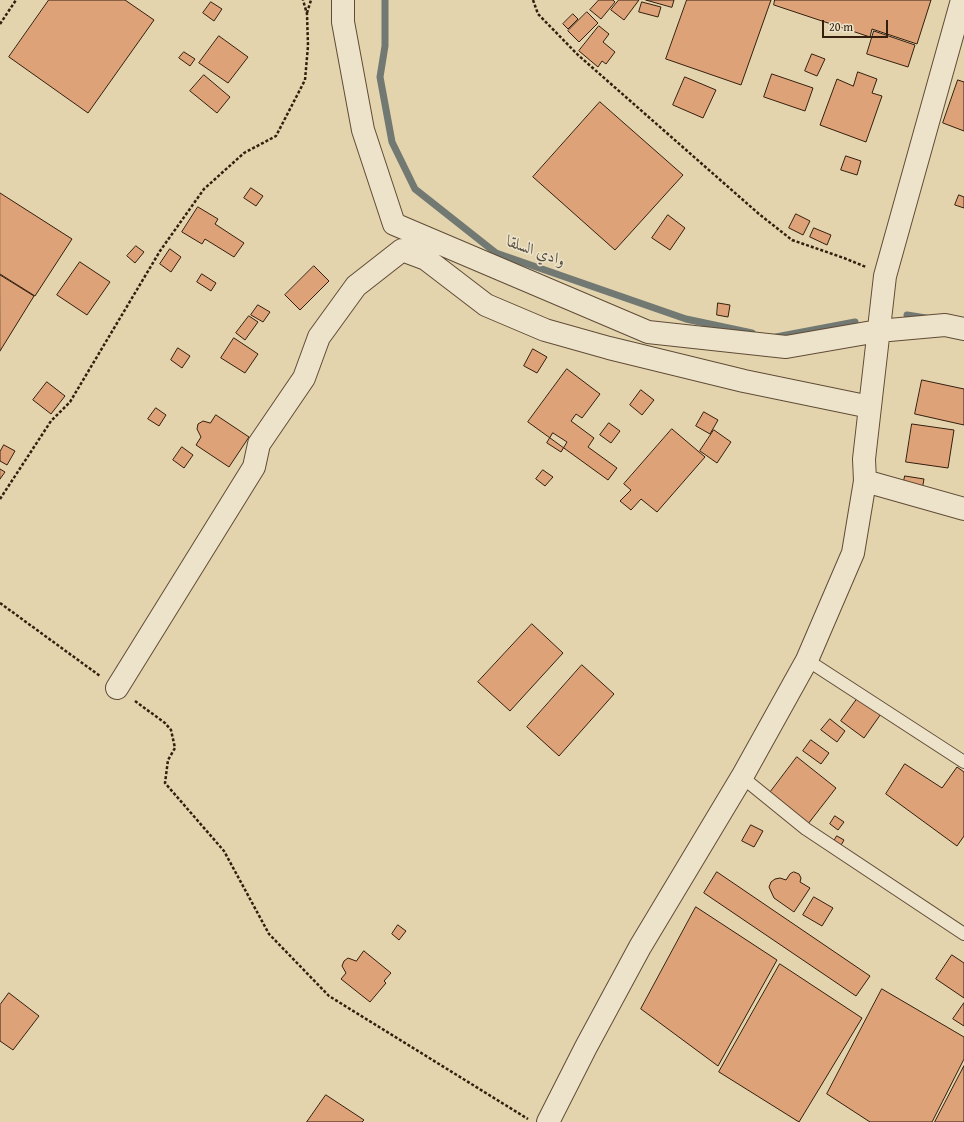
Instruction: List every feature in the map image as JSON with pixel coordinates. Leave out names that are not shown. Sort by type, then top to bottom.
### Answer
[{"type":"street","points":[[343,0],[342,22],[363,130],[394,224],[648,332],[786,347],[878,331],[946,325],[964,329]]},
{"type":"street","points":[[548,1122],[586,1047],[640,947],[742,777],[807,660],[853,553],[865,481],[864,459],[885,276],[962,0]]},
{"type":"street","points":[[117,688],[254,467],[259,444],[304,378],[319,337],[356,286],[402,250],[426,259],[486,306],[545,330],[609,348],[744,381],[870,407]]},
{"type":"street","points":[[865,481],[964,509]]},
{"type":"lane","points":[[807,660],[964,762]]},
{"type":"lane","points":[[742,777],[806,829],[964,934]]},
{"type":"path","points":[[0,24],[16,0]]},
{"type":"path","points":[[0,500],[51,421],[70,402],[160,251],[204,189],[244,153],[276,136],[305,80],[308,46],[307,14],[303,0]]},
{"type":"path","points":[[307,14],[311,0]]},
{"type":"path","points":[[533,0],[538,14],[578,55],[759,214],[792,240],[844,258],[885,276]]},
{"type":"path","points":[[0,603],[117,688],[164,723],[171,730],[175,748],[168,760],[164,783],[224,851],[269,934],[329,996],[532,1122]]},
{"type":"building","points":[[49,0],[125,0],[154,20],[88,113],[9,57]]},
{"type":"building","points":[[599,0],[613,0],[615,2],[601,19],[590,10]]},
{"type":"building","points":[[619,0],[639,0],[624,20],[611,10]]},
{"type":"building","points":[[646,0],[674,0],[672,7]]},
{"type":"building","points":[[687,0],[771,0],[741,85],[666,59]]},
{"type":"building","points":[[775,0],[931,0],[917,44],[872,29],[870,37],[774,5]]},
{"type":"building","points":[[211,2],[222,9],[214,21],[203,13]]},
{"type":"building","points":[[642,2],[661,7],[658,17],[639,12]]},
{"type":"building","points":[[587,12],[598,23],[579,42],[568,31]]},
{"type":"building","points":[[573,14],[578,19],[568,29],[563,24]]},
{"type":"building","points":[[599,26],[609,34],[603,42],[615,52],[606,64],[602,61],[598,67],[579,51]]},
{"type":"building","points":[[874,31],[915,45],[908,67],[867,54]]},
{"type":"building","points":[[219,36],[248,57],[228,83],[199,63]]},
{"type":"building","points":[[184,52],[195,59],[190,66],[179,58]]},
{"type":"building","points":[[812,54],[825,59],[817,76],[805,71]]},
{"type":"building","points":[[858,72],[877,79],[872,93],[882,96],[866,142],[820,125],[837,79],[853,86]]},
{"type":"building","points":[[772,74],[813,88],[805,111],[764,97]]},
{"type":"building","points":[[204,75],[230,97],[217,113],[190,91]]},
{"type":"building","points":[[685,77],[716,90],[703,118],[673,105]]},
{"type":"building","points":[[958,80],[964,82],[964,131],[943,123]]},
{"type":"building","points":[[600,102],[683,175],[615,250],[533,177]]},
{"type":"building","points":[[846,156],[861,161],[857,175],[841,170]]},
{"type":"building","points":[[251,188],[263,196],[256,206],[244,198]]},
{"type":"building","points":[[0,193],[72,239],[35,296],[0,274]]},
{"type":"building","points":[[959,195],[964,197],[964,208],[955,205]]},
{"type":"building","points":[[198,207],[218,219],[215,224],[244,243],[234,257],[205,239],[202,244],[182,232]]},
{"type":"building","points":[[796,214],[810,221],[803,235],[789,228]]},
{"type":"building","points":[[668,215],[685,228],[670,250],[652,238]]},
{"type":"building","points":[[814,228],[831,235],[827,245],[810,237]]},
{"type":"building","points":[[136,246],[144,252],[135,263],[127,256]]},
{"type":"building","points":[[170,249],[181,257],[171,272],[160,264]]},
{"type":"building","points":[[80,262],[110,282],[87,315],[57,295]]},
{"type":"building","points":[[314,266],[329,281],[300,310],[285,295]]},
{"type":"building","points":[[202,274],[216,283],[211,291],[197,282]]},
{"type":"building","points":[[0,275],[34,296],[0,351]]},
{"type":"building","points":[[718,303],[730,305],[728,317],[717,315]]},
{"type":"building","points":[[258,305],[270,312],[263,322],[251,315]]},
{"type":"building","points":[[249,316],[258,322],[245,340],[236,333]]},
{"type":"building","points":[[234,338],[258,354],[245,373],[221,358]]},
{"type":"building","points":[[178,348],[190,356],[182,368],[171,360]]},
{"type":"building","points":[[533,349],[547,357],[537,373],[524,366]]},
{"type":"building","points":[[567,369],[600,394],[582,418],[576,414],[571,421],[594,438],[588,447],[617,468],[608,480],[528,422]]},
{"type":"building","points":[[922,380],[964,389],[964,425],[915,414]]},
{"type":"building","points":[[47,382],[65,396],[51,414],[33,400]]},
{"type":"building","points":[[641,390],[654,400],[642,415],[630,405]]},
{"type":"building","points":[[156,408],[166,415],[159,426],[148,419]]},
{"type":"building","points":[[704,412],[718,420],[710,434],[696,426]]},
{"type":"building","points":[[216,415],[249,437],[229,467],[196,445],[201,437],[197,429],[198,424],[203,421],[210,423]]},
{"type":"building","points":[[609,423],[620,431],[611,443],[600,435]]},
{"type":"building","points":[[912,424],[954,430],[948,468],[906,462]]},
{"type":"building","points":[[672,429],[705,457],[657,512],[641,499],[631,510],[620,501],[631,490],[624,484]]},
{"type":"building","points":[[714,430],[731,442],[717,463],[700,451]]},
{"type":"building","points":[[553,433],[567,442],[561,452],[547,443]]},
{"type":"building","points":[[4,445],[15,451],[7,465],[0,461],[0,452]]},
{"type":"building","points":[[182,447],[193,455],[184,468],[173,460]]},
{"type":"building","points":[[0,469],[5,472],[0,479]]},
{"type":"building","points":[[543,470],[553,477],[545,486],[536,479]]},
{"type":"building","points":[[905,476],[924,479],[922,490],[903,486]]},
{"type":"building","points":[[532,624],[563,653],[510,711],[478,682]]},
{"type":"building","points":[[582,665],[614,694],[559,756],[527,727]]},
{"type":"building","points":[[860,695],[883,711],[864,738],[841,721]]},
{"type":"building","points":[[830,719],[845,731],[837,742],[821,730]]},
{"type":"building","points":[[811,740],[829,753],[821,764],[803,751]]},
{"type":"building","points":[[797,757],[836,788],[808,824],[769,794]]},
{"type":"building","points":[[905,764],[942,788],[957,767],[964,772],[964,836],[957,846],[886,794]]},
{"type":"building","points":[[835,816],[844,822],[838,830],[830,824]]},
{"type":"building","points":[[751,825],[763,831],[754,847],[742,841]]},
{"type":"building","points":[[837,836],[844,840],[840,847],[833,843]]},
{"type":"building","points":[[717,872],[870,976],[856,996],[704,893]]},
{"type":"building","points":[[794,872],[799,874],[801,878],[800,882],[810,888],[794,912],[774,898],[769,887],[771,882],[775,879],[780,878],[786,880],[790,874]]},
{"type":"building","points":[[814,897],[833,908],[822,926],[803,915]]},
{"type":"building","points":[[696,907],[777,960],[718,1066],[641,1009]]},
{"type":"building","points":[[398,925],[406,931],[399,940],[392,934]]},
{"type":"building","points":[[364,951],[391,973],[384,981],[386,983],[370,1002],[341,979],[346,973],[342,966],[344,961],[348,958],[356,961]]},
{"type":"building","points":[[952,955],[964,963],[964,998],[936,979]]},
{"type":"building","points":[[780,964],[862,1018],[799,1122],[719,1072]]},
{"type":"building","points":[[882,989],[964,1037],[964,1059],[932,1122],[870,1122],[827,1094]]},
{"type":"building","points":[[9,993],[39,1016],[13,1050],[0,1041],[0,1005]]},
{"type":"building","points":[[964,1003],[964,1026],[953,1019]]},
{"type":"building","points":[[964,1066],[964,1122],[935,1122]]},
{"type":"building","points":[[326,1095],[364,1120],[362,1122],[307,1122]]},
{"type":"waterway","name":"وادي السلقا","points":[[385,0],[385,46],[380,77],[392,142],[415,189],[496,253],[686,319],[752,333]]},
{"type":"waterway","name":"وادي السلقا","points":[[907,315],[926,318]]},
{"type":"waterway","name":"وادي السلقا","points":[[776,337],[855,322]]}]
